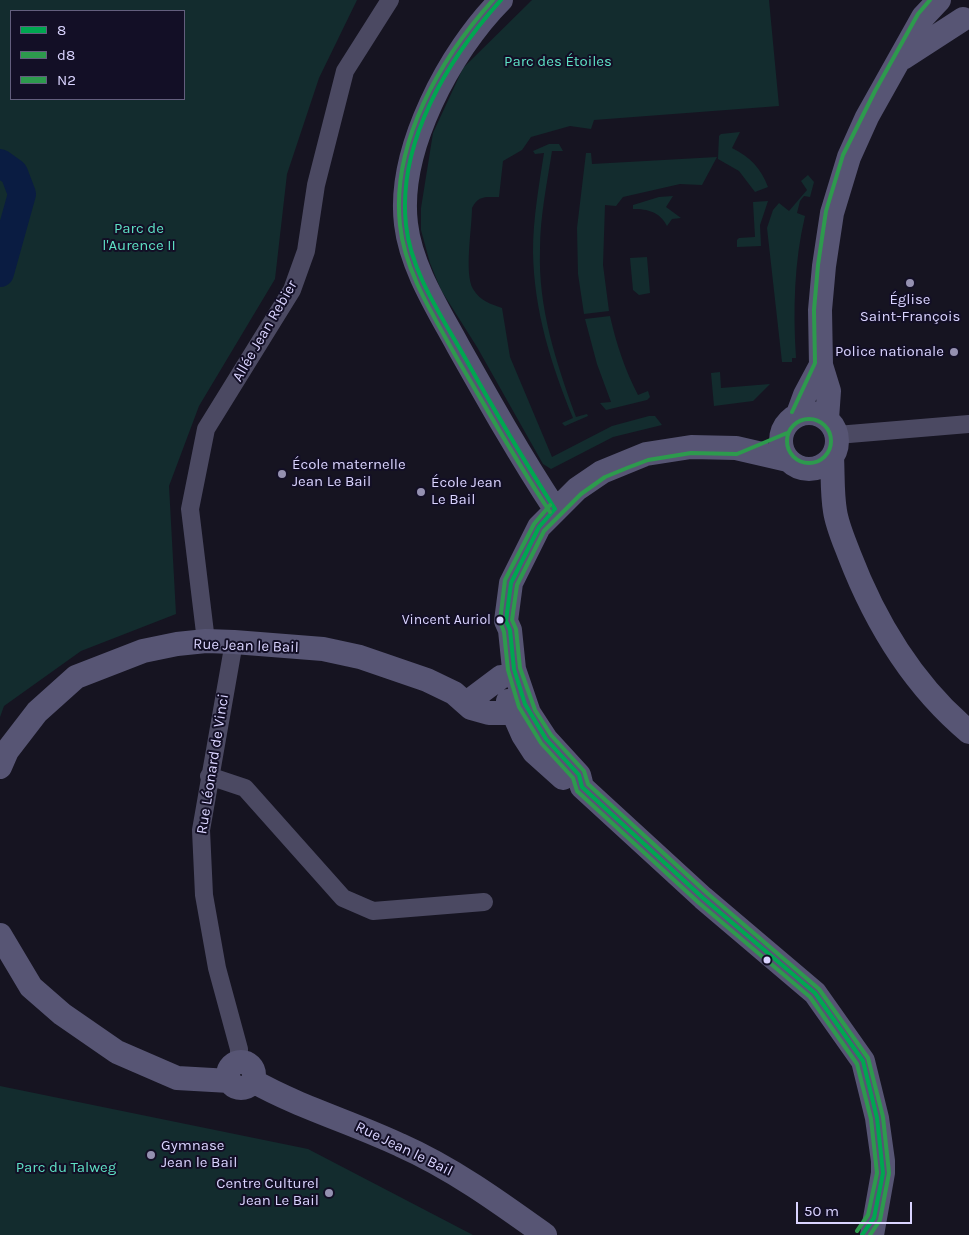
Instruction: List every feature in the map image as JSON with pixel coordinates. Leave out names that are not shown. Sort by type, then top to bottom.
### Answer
[{"type":"street","name":"Allée Jean Rebier","points":[[206,641],[190,510],[206,428],[292,290],[306,250],[316,185],[345,71],[390,0]]},
{"type":"street","points":[[501,0],[469,36],[452,61],[435,95],[415,146],[406,193],[406,224],[412,253],[440,312],[508,437],[555,509]]},
{"type":"street","points":[[938,0],[923,17],[867,117],[849,157],[832,213],[824,266],[820,310],[821,365],[829,391],[835,512],[858,578],[881,626],[913,675],[954,720],[969,732]]},
{"type":"street","points":[[900,60],[966,20],[953,12],[948,0]]},
{"type":"street","points":[[821,365],[780,444],[835,512]]},
{"type":"street","points":[[736,448],[791,421],[813,413],[832,437]]},
{"type":"street","points":[[832,437],[969,424]]},
{"type":"street","points":[[517,703],[501,677],[498,650],[500,629],[506,621],[511,583],[539,527],[577,489],[602,472],[646,454],[691,447],[736,448],[797,465],[821,467],[832,437]]},
{"type":"street","points":[[506,621],[510,630],[517,703],[523,735],[534,752],[569,783],[582,786],[702,898],[815,993],[863,1061],[877,1118],[883,1173],[869,1229]]},
{"type":"street","name":"Rue Jean le Bail","points":[[0,767],[7,751],[37,712],[76,677],[143,651],[206,641],[323,649],[360,657],[418,677],[464,696],[471,708],[489,713],[517,703]]},
{"type":"street","name":"Rue Léonard de Vinci","points":[[234,642],[201,830],[204,895],[217,968],[239,1049],[240,1075]]},
{"type":"street","points":[[464,696],[501,677]]},
{"type":"street","points":[[209,776],[245,788],[342,898],[374,911],[484,902]]},
{"type":"street","name":"Rue Jean le Bail","points":[[0,936],[31,987],[62,1014],[118,1052],[177,1078],[240,1075],[282,1098],[341,1119],[439,1165],[504,1206],[545,1235]]},
{"type":"green space","name":"Parc de l'Aurence II","points":[[0,0],[357,0],[319,78],[287,174],[275,279],[199,406],[169,486],[176,614],[81,651],[4,706],[0,717]]},
{"type":"green space","name":"Parc des Étoiles","points":[[532,0],[769,0],[779,106],[594,120],[591,129],[570,126],[531,137],[522,150],[503,161],[499,197],[483,198],[474,204],[472,208],[469,250],[470,282],[473,289],[486,302],[502,308],[510,357],[552,457],[612,426],[649,416],[655,416],[662,425],[613,437],[551,469],[543,464],[477,347],[441,290],[430,263],[421,230],[421,208],[433,133],[463,68]]},
{"type":"green space","points":[[740,132],[732,148],[754,164],[762,174],[768,187],[755,192],[739,171],[718,159],[719,136],[721,134]]},
{"type":"green space","points":[[549,144],[559,144],[563,151],[552,151],[541,225],[540,272],[545,314],[555,355],[576,417],[587,414],[588,416],[565,426],[562,423],[573,418],[545,337],[534,274],[534,227],[544,153],[535,154],[533,151]]},
{"type":"green space","points":[[586,153],[591,153],[592,164],[717,157],[702,185],[680,184],[623,197],[616,206],[605,205],[603,265],[609,311],[584,314],[578,274],[577,228]]},
{"type":"green space","points":[[808,175],[814,182],[810,197],[804,196],[800,201],[797,213],[805,216],[801,233],[795,287],[796,358],[792,358],[792,362],[782,362],[767,228],[773,210],[779,203],[789,211],[807,190],[801,181]]},
{"type":"green space","points":[[673,196],[666,207],[681,218],[672,219],[667,226],[661,217],[653,212],[633,209],[633,205],[659,197]]},
{"type":"green space","points":[[768,201],[760,225],[761,246],[737,247],[737,240],[739,238],[755,237],[753,202]]},
{"type":"green space","points":[[647,257],[650,293],[639,295],[633,290],[630,258]]},
{"type":"green space","points":[[610,316],[621,356],[633,386],[638,395],[648,391],[650,397],[647,400],[606,410],[600,403],[611,402],[597,364],[585,319]]},
{"type":"green space","points":[[720,372],[721,388],[770,384],[753,401],[714,406],[711,373]]},
{"type":"green space","name":"Parc du Talweg","points":[[0,1086],[308,1149],[473,1235],[0,1235]]},
{"type":"waterway","points":[[0,163],[14,173],[22,194],[0,273]]},
{"type":"transit line","name":"d8","points":[[493,0],[473,23],[438,75],[411,133],[403,164],[399,194],[400,225],[408,260],[422,295],[503,437],[550,512]]},
{"type":"transit line","name":"8","points":[[501,0],[463,48],[445,75],[430,104],[418,133],[410,163],[405,194],[406,225],[414,260],[428,293],[497,414],[555,509]]},
{"type":"transit line","name":"N2","points":[[792,412],[815,363],[814,310],[818,265],[826,211],[843,155],[875,91],[918,14],[930,0]]},
{"type":"transit line","name":"N2","points":[[805,419],[813,419],[825,425],[831,441],[825,457],[813,463],[805,463],[793,457],[787,445],[787,437],[793,425],[805,419]]},
{"type":"transit line","name":"N2","points":[[787,433],[737,454],[691,453],[648,460],[605,477],[581,494],[544,531],[517,585],[512,620],[516,629],[520,668],[535,710],[551,735],[584,771],[588,784],[707,893],[819,989],[868,1058],[883,1117],[889,1173],[880,1220],[870,1235]]},
{"type":"transit line","name":"d8","points":[[550,505],[534,524],[505,580],[500,621],[504,632],[508,670],[519,707],[541,743],[573,778],[577,791],[699,903],[810,997],[857,1064],[871,1119],[877,1173],[868,1215],[857,1231]]},
{"type":"transit line","name":"8","points":[[555,509],[539,527],[511,583],[506,621],[510,630],[514,669],[525,704],[546,739],[579,775],[582,787],[703,898],[815,993],[863,1061],[877,1118],[883,1173],[874,1218],[862,1235]]},
{"type":"place","name":"Église Saint-François","points":[[910,283]]},
{"type":"place","name":"Police nationale","points":[[954,352]]},
{"type":"place","name":"École maternelle Jean Le Bail","points":[[282,474]]},
{"type":"place","name":"École Jean Le Bail","points":[[421,492]]},
{"type":"place","name":"Vincent Auriol","points":[[500,620]]},
{"type":"place","name":"Gymnase Jean le Bail","points":[[151,1155]]},
{"type":"place","name":"Centre Culturel Jean Le Bail","points":[[329,1193]]}]
